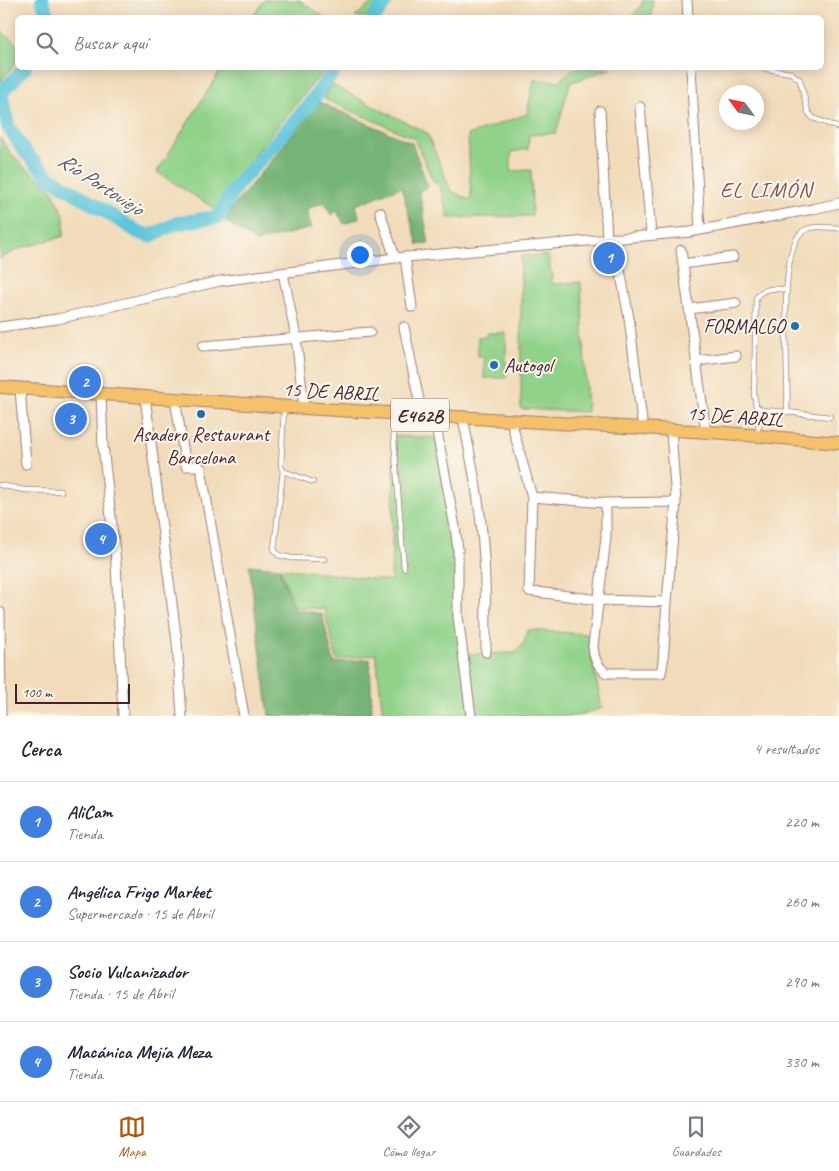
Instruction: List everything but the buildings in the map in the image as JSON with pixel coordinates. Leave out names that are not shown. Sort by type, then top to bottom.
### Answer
[{"type":"main road","name":"15 DE ABRIL","points":[[0,387],[284,407],[706,432],[839,443]]},
{"type":"street","points":[[687,0],[688,15]]},
{"type":"street","points":[[691,70],[700,230]]},
{"type":"street","points":[[640,107],[651,235]]},
{"type":"street","points":[[600,111],[611,238],[629,318],[643,429]]},
{"type":"street","points":[[0,327],[57,319],[220,281],[400,257],[474,252],[700,230],[839,203]]},
{"type":"street","points":[[380,212],[400,257],[412,307]]},
{"type":"street","points":[[681,250],[706,432]]},
{"type":"street","points":[[683,264],[733,257]]},
{"type":"street","points":[[283,273],[296,337],[304,408]]},
{"type":"street","points":[[689,309],[736,303]]},
{"type":"street","points":[[404,327],[456,526],[458,617],[471,716]]},
{"type":"street","points":[[203,346],[370,332]]},
{"type":"street","points":[[696,361],[736,356]]},
{"type":"street","points":[[20,389],[26,464]]},
{"type":"street","points":[[100,394],[103,446],[116,562],[123,716]]},
{"type":"street","points":[[145,397],[177,642],[182,716]]},
{"type":"street","points":[[175,399],[186,466],[198,466],[200,468],[244,716]]},
{"type":"street","points":[[463,418],[483,542],[486,592],[486,652]]},
{"type":"street","points":[[511,421],[532,496],[529,591],[599,600],[667,602]]},
{"type":"street","points":[[606,503],[606,537],[593,646],[594,659],[606,673],[661,673],[676,502],[671,431]]},
{"type":"street","points":[[532,496],[606,503],[676,502]]},
{"type":"street","points":[[0,612],[1,716]]},
{"type":"lane","points":[[773,70],[791,73],[800,80],[808,112],[813,118],[839,128]]},
{"type":"lane","points":[[787,412],[786,290],[792,249],[801,233],[809,227],[839,228]]},
{"type":"lane","points":[[786,290],[776,288],[763,290],[756,298],[754,394],[756,406],[762,410],[830,417]]},
{"type":"lane","points":[[284,407],[281,466],[283,471],[274,549],[278,555],[292,558],[324,559]]},
{"type":"lane","points":[[757,436],[762,410]]},
{"type":"lane","points":[[392,413],[404,568]]},
{"type":"lane","points":[[283,471],[313,482]]},
{"type":"lane","points":[[0,485],[24,490],[61,491]]},
{"type":"green space","points":[[264,0],[299,0],[321,15],[254,15]]},
{"type":"green space","points":[[375,0],[380,0],[368,15],[357,15]]},
{"type":"green space","points":[[643,0],[653,0],[651,15],[632,15],[639,9]]},
{"type":"green space","points":[[0,29],[15,42],[15,62],[0,83]]},
{"type":"green space","points":[[221,70],[324,70],[257,151],[215,209],[157,172]]},
{"type":"green space","points":[[572,70],[606,70],[570,83],[556,133],[529,135],[528,149],[511,152],[511,171],[531,170],[532,216],[449,218],[439,183],[434,183],[414,138],[324,99],[332,85],[427,133],[451,191],[471,200],[468,135],[527,114],[534,80],[559,81]]},
{"type":"green space","points":[[319,102],[412,143],[428,187],[419,191],[429,243],[418,245],[401,187],[356,205],[359,218],[344,224],[337,211],[331,215],[325,202],[307,209],[311,228],[256,242],[223,219]]},
{"type":"green space","points":[[0,138],[24,167],[51,188],[64,215],[64,236],[21,248],[0,259]]},
{"type":"green space","points":[[548,255],[553,284],[581,282],[587,412],[521,409],[521,256]]},
{"type":"green space","points":[[486,333],[506,333],[506,378],[484,378],[484,357],[478,357],[478,337],[486,337]]},
{"type":"green space","points":[[395,436],[436,438],[466,654],[515,653],[524,643],[528,630],[587,634],[602,708],[578,716],[383,716],[376,654],[337,660],[324,609],[295,607],[280,568],[391,581]]},
{"type":"green space","points":[[249,565],[279,568],[294,609],[322,614],[334,663],[370,659],[372,716],[269,716]]},
{"type":"waterway","name":"Río Portoviejo","points":[[42,0],[48,15]]},
{"type":"waterway","name":"Río Portoviejo","points":[[376,15],[387,0]]},
{"type":"waterway","name":"Río Portoviejo","points":[[23,70],[1,93],[8,126],[25,152],[48,176],[138,232],[150,236],[177,223],[218,217],[237,185],[308,106],[335,70]]},
{"type":"place","name":"AliCam","points":[[609,258]]},
{"type":"place","name":"FORMALGO","points":[[795,326]]},
{"type":"place","name":"Autogol","points":[[494,365]]},
{"type":"place","name":"Angélica Frigo Market","points":[[85,382]]},
{"type":"place","name":"Asadero Restaurant Barcelona","points":[[201,414]]},
{"type":"place","name":"Socio Vulcanizador","points":[[71,419]]},
{"type":"place","name":"Macánica Mejía Meza","points":[[101,539]]},
{"type":"district","name":"EL LIMÓN","points":[[766,189]]}]
